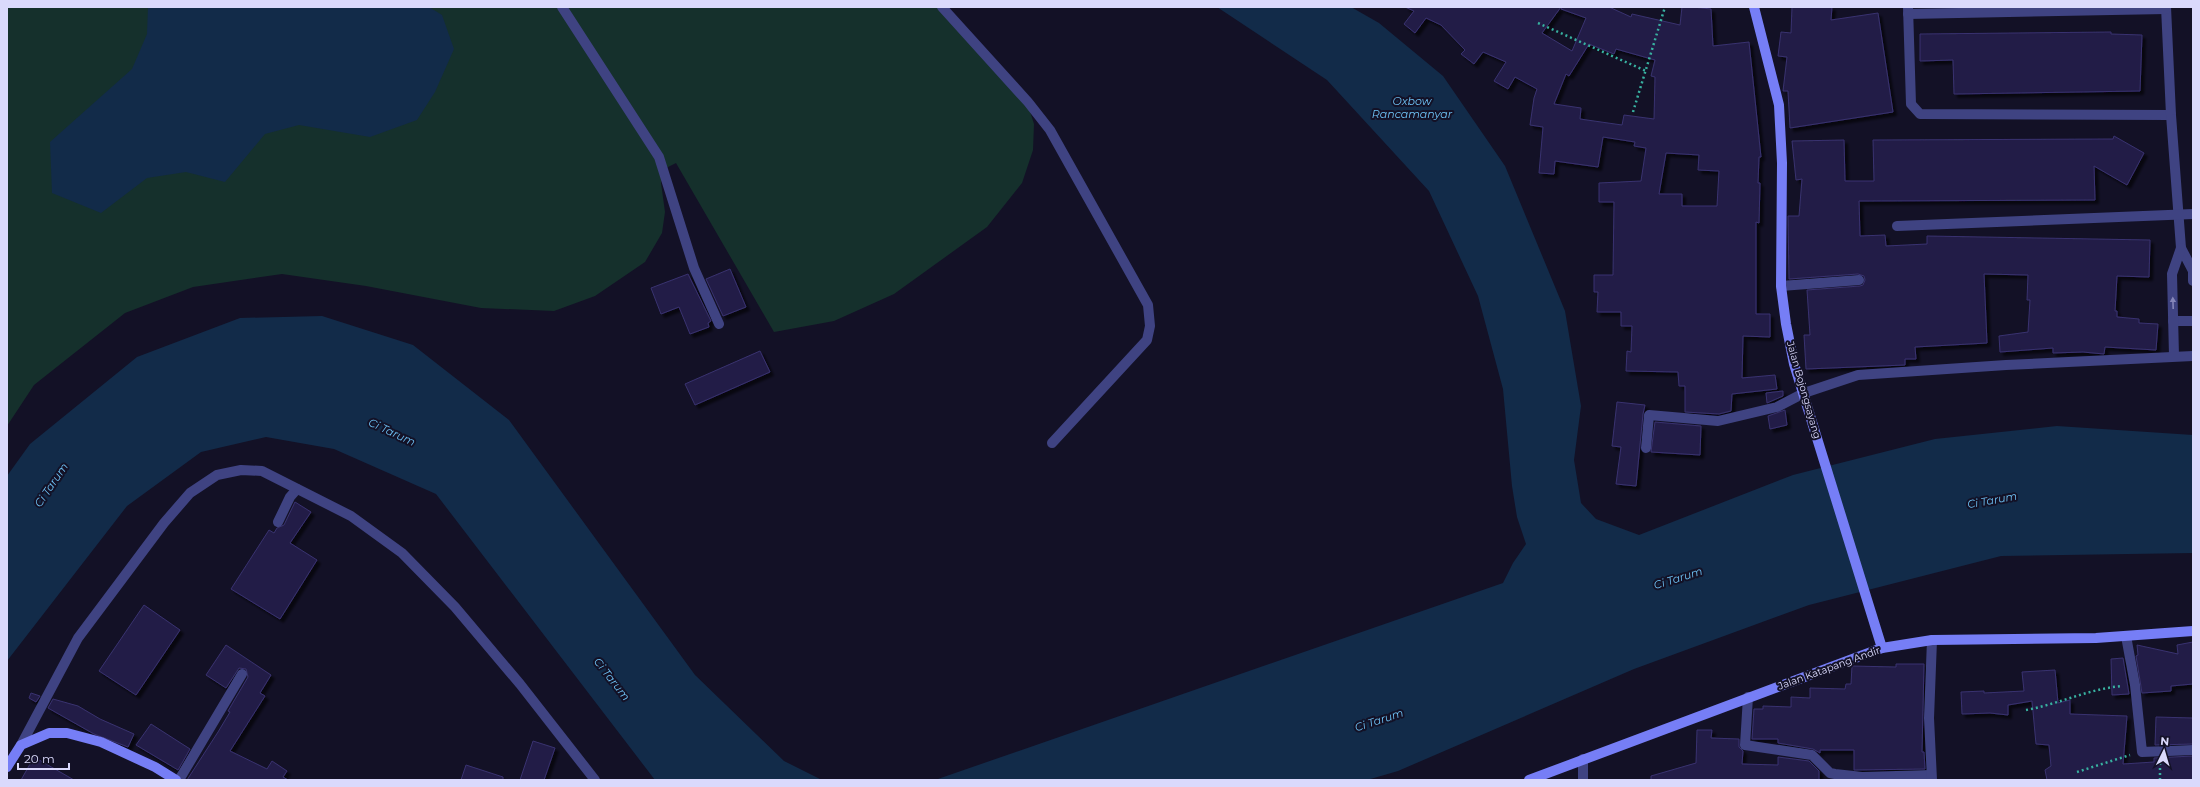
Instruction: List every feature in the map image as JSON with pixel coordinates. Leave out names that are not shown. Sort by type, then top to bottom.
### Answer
[{"type":"street","points":[[562,7],[659,157],[694,268],[719,324]]},
{"type":"street","points":[[942,7],[1028,102],[1050,130],[1148,305],[1150,326],[1147,340],[1052,443]]},
{"type":"street","name":"Jalan Bojongsayang","points":[[1754,7],[1779,105],[1782,163],[1781,286],[1787,331],[1794,364],[1813,421],[1882,648]]},
{"type":"street","points":[[2171,115],[1920,114],[1911,104],[1908,11],[2166,8],[2171,115],[2181,248],[2172,274],[2174,356]]},
{"type":"street","points":[[1897,226],[2193,214]]},
{"type":"street","points":[[2181,248],[2193,271],[2193,281]]},
{"type":"street","points":[[1781,286],[1859,280]]},
{"type":"street","points":[[2173,321],[2193,321]]},
{"type":"street","points":[[1646,448],[1649,414],[1718,421],[1777,407],[1804,393],[1858,375],[2193,356]]},
{"type":"street","points":[[7,767],[21,745],[78,638],[164,523],[190,493],[217,475],[241,470],[262,471],[350,516],[402,553],[455,608],[520,684],[595,780]]},
{"type":"street","points":[[278,522],[290,497],[298,490]]},
{"type":"street","name":"Jalan Katapang Andir","points":[[1529,780],[1882,648],[1932,640],[2126,636],[2193,631]]},
{"type":"street","points":[[2126,636],[2135,685],[2142,752],[2193,750]]},
{"type":"street","points":[[1748,697],[1745,745],[1812,755],[1830,772],[1835,774],[1862,777],[1931,778],[1930,718],[1932,640]]},
{"type":"street","points":[[179,780],[242,674]]},
{"type":"street","points":[[21,745],[48,733],[66,733],[101,742],[155,767],[176,780]]},
{"type":"street","points":[[1583,759],[1583,780]]},
{"type":"path","points":[[1633,112],[1665,7]]},
{"type":"path","points":[[1538,24],[1646,71]]},
{"type":"path","points":[[2026,710],[2044,707],[2101,688],[2135,685]]},
{"type":"path","points":[[2077,772],[2142,752]]},
{"type":"green space","points":[[7,7],[940,7],[1029,108],[1034,124],[1033,150],[1022,183],[987,227],[894,294],[834,321],[774,332],[676,163],[668,167],[663,173],[661,183],[665,212],[662,233],[645,262],[595,296],[554,311],[481,308],[366,286],[282,274],[193,287],[125,313],[34,385],[7,426]]},
{"type":"water","points":[[148,7],[429,7],[442,15],[454,49],[435,92],[417,120],[370,137],[299,125],[265,134],[225,182],[186,172],[147,178],[101,213],[52,193],[50,142],[132,69],[147,34]]},
{"type":"water","points":[[1217,7],[1351,7],[1379,23],[1443,76],[1505,166],[1565,311],[1581,406],[1574,460],[1581,503],[1596,519],[1639,535],[1793,475],[1935,439],[2057,426],[2193,435],[2193,553],[2001,556],[1809,605],[1634,669],[1398,771],[1367,780],[935,780],[1503,583],[1513,563],[1526,544],[1517,517],[1512,486],[1503,389],[1478,296],[1429,191],[1327,80]]},
{"type":"water","name":"Ci Tarum","points":[[322,316],[413,345],[509,420],[695,675],[784,761],[822,780],[655,780],[436,494],[334,449],[266,437],[201,452],[127,506],[7,661],[7,476],[30,444],[137,357],[240,318]]},
{"type":"building","points":[[1405,7],[1561,7],[1542,33],[1572,51],[1586,18],[1561,9],[1562,7],[1609,7],[1631,17],[1632,14],[1680,25],[1682,7],[1693,7],[1711,9],[1713,46],[1749,42],[1761,157],[1759,157],[1758,183],[1760,183],[1759,223],[1756,222],[1756,314],[1770,314],[1770,337],[1743,336],[1742,378],[1775,375],[1777,389],[1732,394],[1731,411],[1719,414],[1685,412],[1685,386],[1679,386],[1678,372],[1626,371],[1627,351],[1631,352],[1632,326],[1621,326],[1621,312],[1597,312],[1598,292],[1594,292],[1594,275],[1613,275],[1614,202],[1599,202],[1599,183],[1641,181],[1646,148],[1634,146],[1635,142],[1603,137],[1598,167],[1555,161],[1554,174],[1539,173],[1543,127],[1530,125],[1534,98],[1537,89],[1515,77],[1508,89],[1494,81],[1506,62],[1483,52],[1474,64],[1461,54],[1465,50],[1441,25],[1426,18],[1415,33],[1404,24],[1414,11]],"holes":[[[1589,44],[1614,54],[1616,49],[1655,60],[1651,76],[1655,77],[1654,119],[1624,115],[1622,125],[1580,119],[1581,108],[1554,104],[1566,74],[1569,76]],[[1666,153],[1699,155],[1698,170],[1719,171],[1717,206],[1682,206],[1682,194],[1659,194]]]},
{"type":"building","points":[[1792,7],[1832,7],[1831,20],[1878,13],[1893,112],[1790,128],[1788,91],[1783,91],[1787,57],[1778,56],[1781,32],[1791,33]]},
{"type":"building","points":[[2111,32],[2111,34],[2142,35],[2140,91],[1954,94],[1953,60],[1920,61],[1920,34]]},
{"type":"building","points":[[2114,136],[2144,153],[2127,185],[2094,166],[2095,200],[1859,201],[1860,236],[1885,235],[1886,246],[1927,244],[1927,236],[2150,240],[2149,277],[2117,276],[2115,311],[2117,311],[2117,317],[2139,319],[2139,323],[2158,324],[2156,350],[2105,347],[2104,354],[2083,352],[2053,353],[2053,348],[2000,352],[1999,336],[2028,332],[2030,300],[2027,300],[2028,275],[1984,274],[1987,343],[1915,347],[1916,359],[1905,359],[1905,365],[1806,369],[1804,335],[1810,335],[1807,290],[1860,286],[1863,285],[1865,280],[1864,276],[1858,274],[1789,279],[1788,216],[1799,216],[1802,179],[1796,180],[1792,141],[1844,140],[1845,181],[1874,181],[1873,140],[2113,139]]},
{"type":"building","points":[[730,269],[746,307],[723,316],[706,279]]},
{"type":"building","points":[[688,274],[711,321],[708,323],[709,327],[690,334],[679,307],[661,314],[651,288]]},
{"type":"building","points":[[760,351],[770,372],[695,405],[685,384]]},
{"type":"building","points":[[1783,391],[1783,396],[1767,403],[1766,393]]},
{"type":"building","points":[[1617,402],[1645,405],[1636,486],[1616,484],[1621,447],[1612,446]]},
{"type":"building","points":[[1785,410],[1787,425],[1770,429],[1768,416]]},
{"type":"building","points":[[1655,422],[1701,426],[1700,455],[1651,452]]},
{"type":"building","points":[[295,502],[311,512],[290,543],[317,560],[280,619],[231,589],[269,530],[274,533],[277,528],[284,525]]},
{"type":"building","points":[[144,605],[180,630],[136,695],[99,671]]},
{"type":"building","points":[[2193,642],[2193,684],[2171,686],[2171,691],[2142,693],[2136,656],[2138,655],[2137,645],[2178,654],[2177,645]]},
{"type":"building","points":[[226,645],[271,675],[260,693],[265,696],[230,751],[267,769],[272,761],[287,771],[283,777],[288,780],[187,780],[230,712],[228,711],[248,677],[246,669],[239,668],[226,688],[206,675]]},
{"type":"building","points":[[2123,658],[2129,694],[2112,695],[2111,659]]},
{"type":"building","points":[[1896,664],[1924,664],[1922,752],[1924,752],[1925,769],[1854,770],[1854,750],[1820,750],[1820,753],[1813,749],[1778,743],[1778,739],[1752,739],[1754,709],[1763,709],[1763,706],[1791,707],[1791,697],[1810,698],[1810,688],[1845,689],[1846,684],[1851,684],[1852,666],[1896,667]]},
{"type":"building","points":[[2055,670],[2058,703],[2070,700],[2070,714],[2127,716],[2123,764],[2154,762],[2154,758],[2193,756],[2193,780],[2047,780],[2045,770],[2051,766],[2049,745],[2036,744],[2032,701],[2008,705],[2008,715],[1990,713],[1962,714],[1961,692],[1984,691],[1984,693],[2024,691],[2022,672]]},
{"type":"building","points":[[31,693],[40,696],[36,702],[29,698]]},
{"type":"building","points":[[53,699],[78,706],[100,719],[134,734],[128,747],[94,734],[48,708]]},
{"type":"building","points":[[2156,717],[2193,718],[2193,744],[2155,745]]},
{"type":"building","points":[[151,724],[190,749],[178,770],[136,745]]},
{"type":"building","points":[[1697,730],[1712,730],[1711,738],[1739,739],[1739,747],[1743,751],[1742,764],[1778,765],[1778,757],[1809,761],[1819,771],[1819,780],[1651,780],[1651,776],[1696,763]]},
{"type":"building","points":[[533,741],[555,748],[544,780],[520,780]]},
{"type":"building","points":[[34,757],[74,780],[21,780]]},
{"type":"building","points":[[466,765],[503,777],[503,780],[461,780]]},
{"type":"water label","name":"Oxbow Rancamanyar","points":[[1412,107]]}]
